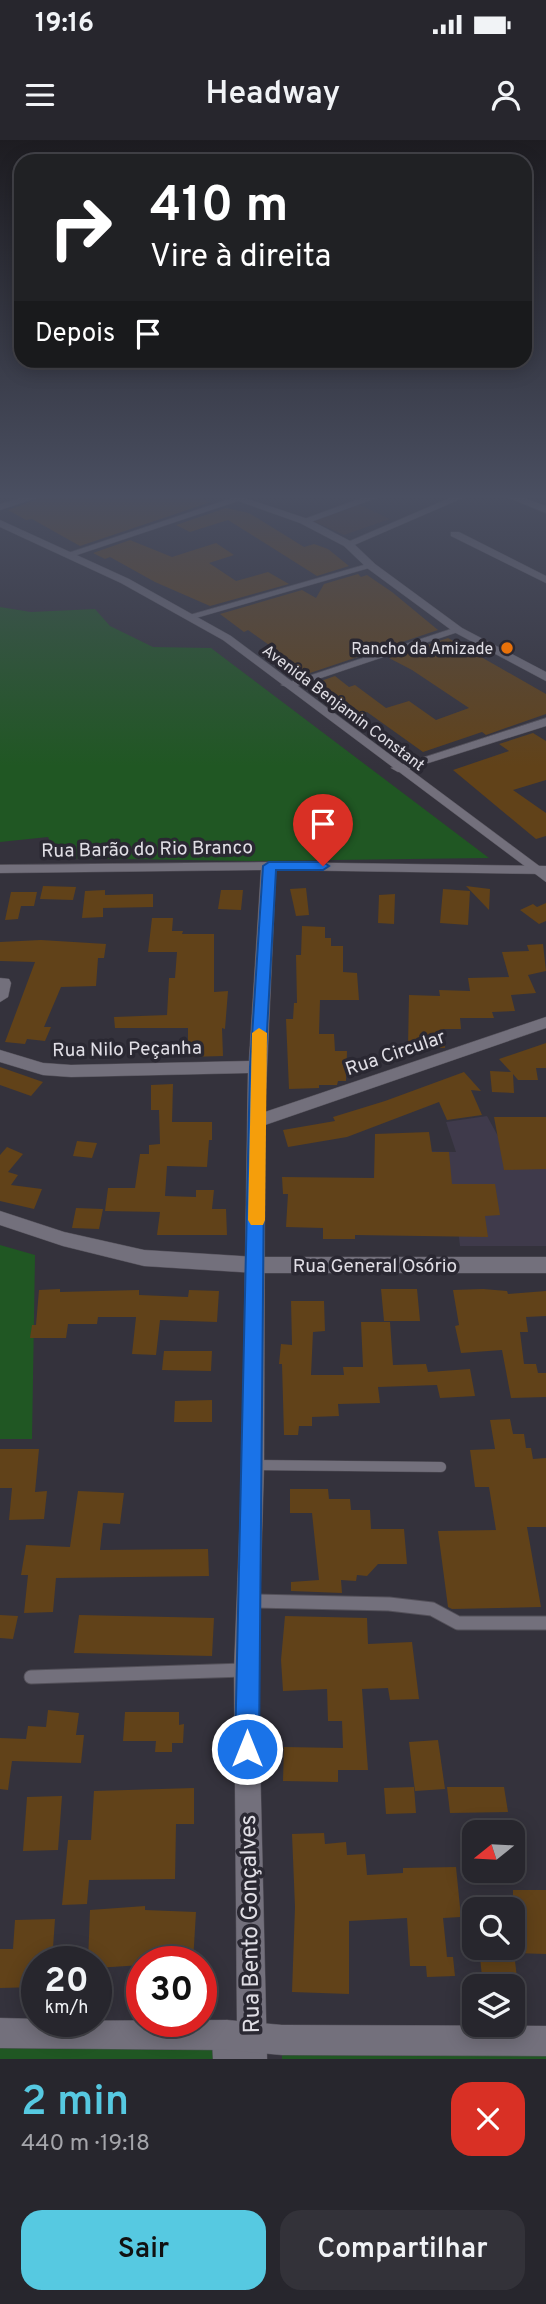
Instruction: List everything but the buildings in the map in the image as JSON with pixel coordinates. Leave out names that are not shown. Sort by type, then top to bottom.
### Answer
[{"type":"street","name":"Avenida Benjamin Constant","points":[[136,587],[227,638],[398,768],[541,867]]},
{"type":"street","name":"Avenida Benjamin Constant","points":[[147,587],[205,613],[301,681],[413,764],[541,867],[546,878]]},
{"type":"street","points":[[192,616],[298,587]]},
{"type":"street","points":[[399,587],[458,630],[546,677]]},
{"type":"street","points":[[288,685],[458,630]]},
{"type":"street","points":[[398,768],[546,722]]},
{"type":"street","name":"Rua Bento Gonçalves","points":[[239,2048],[253,1465],[257,1067],[269,866]]},
{"type":"street","name":"Rua Barão do Rio Branco","points":[[0,869],[541,867]]},
{"type":"street","name":"Rua Circular","points":[[258,1121],[546,1022]]},
{"type":"street","name":"Rua Nilo Peçanha","points":[[0,1056],[43,1069],[71,1071],[257,1067]]},
{"type":"street","name":"Rua General Osório","points":[[0,1218],[63,1239],[144,1258],[256,1265],[546,1265]]},
{"type":"street","points":[[0,2033],[282,2049],[546,2041]]},
{"type":"lane","points":[[253,1465],[441,1467]]},
{"type":"lane","points":[[249,1601],[389,1604],[432,1609],[458,1623],[546,1623]]},
{"type":"lane","points":[[31,1677],[246,1670]]},
{"type":"shaded area","points":[[487,1116],[499,1138],[546,1143],[546,1246],[460,1246],[453,1187],[406,1151],[456,1152],[446,1122]]},
{"type":"green space","points":[[0,607],[31,612],[95,609],[110,626],[153,647],[211,648],[489,858],[252,861],[58,858],[48,837],[0,842]]},
{"type":"green space","points":[[0,1245],[35,1255],[32,1439],[0,1439]]},
{"type":"green space","points":[[0,2033],[21,2033],[21,2037],[112,2037],[112,2034],[126,2034],[126,2037],[227,2035],[228,2059],[0,2059]]},
{"type":"green space","points":[[282,2040],[546,2041],[546,2059],[282,2059]]},
{"type":"slow traffic","points":[[257,1220],[259,1033]]},
{"type":"place","name":"Rancho da Amizade","points":[[507,648]]},
{"type":"route","points":[[247,1749],[246,1670],[253,1440],[257,1067],[269,866],[323,866]]}]
